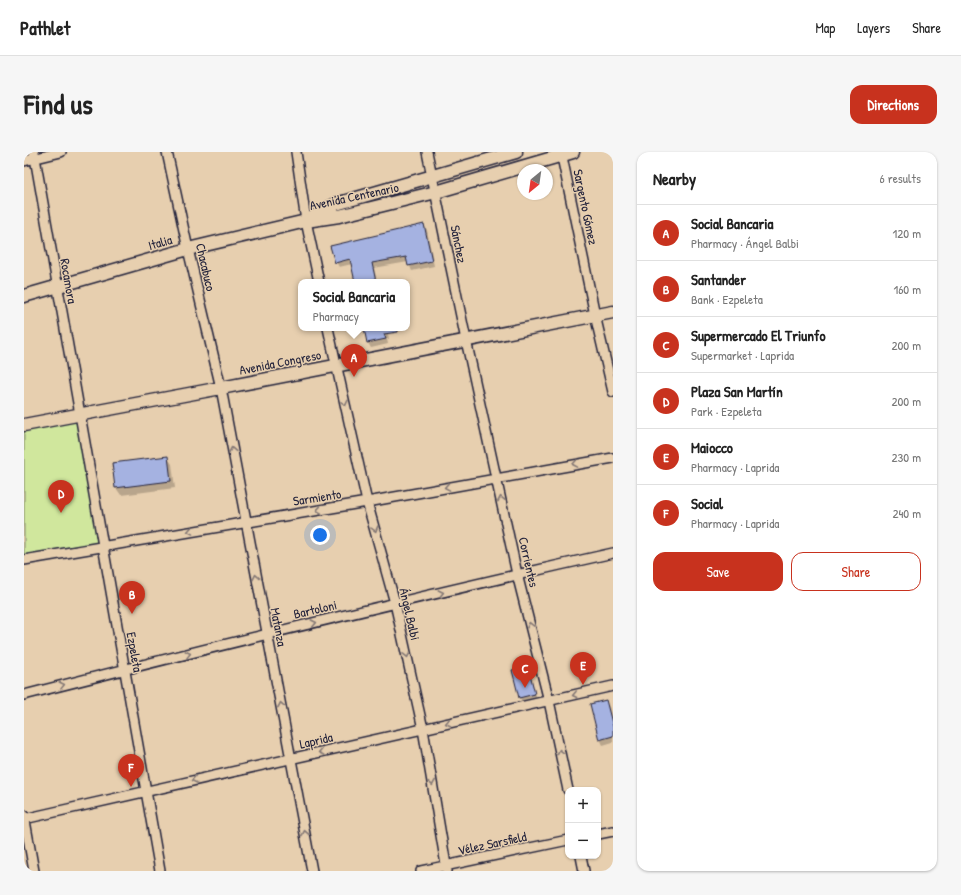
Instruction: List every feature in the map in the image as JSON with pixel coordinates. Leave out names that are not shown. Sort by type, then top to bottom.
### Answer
[{"type":"street","points":[[24,161],[34,155],[61,152]]},
{"type":"street","name":"Chacabuco","points":[[167,152],[221,388]]},
{"type":"street","points":[[296,152],[306,221],[318,279]]},
{"type":"street","name":"Sánchez","points":[[427,152],[466,340]]},
{"type":"street","name":"Avenida Centenario","points":[[306,221],[336,204],[516,152]]},
{"type":"street","name":"Avenida Centenario","points":[[306,221],[339,216],[436,192],[565,153]]},
{"type":"street","name":"Sargento Gómez","points":[[565,153],[595,315],[613,392]]},
{"type":"street","name":"Rocamora","points":[[34,155],[80,415]]},
{"type":"street","name":"Italia","points":[[24,296],[188,249],[306,221]]},
{"type":"street","name":"Avenida Congreso","points":[[24,425],[613,312]]},
{"type":"street","name":"Ángel Balbi","points":[[329,331],[367,502],[395,603],[423,729],[447,868]]},
{"type":"street","name":"Corrientes","points":[[466,340],[517,574],[549,701],[567,787]]},
{"type":"street","name":"Matanza","points":[[221,388],[312,871]]},
{"type":"street","name":"Ezpeleta","points":[[80,415],[160,871]]},
{"type":"street","name":"Sarmiento","points":[[24,560],[367,502],[613,458]]},
{"type":"street","name":"Bartoloni","points":[[24,695],[395,603],[613,553]]},
{"type":"street","name":"Laprida","points":[[24,817],[291,759],[613,686]]},
{"type":"street","points":[[24,817],[34,871]]},
{"type":"street","points":[[601,833],[613,831]]},
{"type":"street","name":"Vélez Sarsfield","points":[[421,871],[447,868],[565,841]]},
{"type":"street","points":[[582,859],[584,871]]},
{"type":"green space","points":[[80,415],[103,547],[24,560],[24,425]]},
{"type":"building","points":[[424,224],[432,261],[408,266],[406,257],[372,263],[375,279],[354,279],[350,259],[335,263],[330,246]]},
{"type":"building","points":[[365,331],[398,331],[384,334],[386,339],[367,343]]},
{"type":"building","points":[[168,456],[171,481],[115,488],[112,463]]},
{"type":"building","points":[[528,666],[535,694],[519,698],[512,670]]},
{"type":"building","points":[[606,700],[613,727],[613,736],[599,740],[590,704]]},
{"type":"place","name":"Social Bancaria","points":[[354,377]]},
{"type":"place","name":"Plaza San Martín","points":[[61,513]]},
{"type":"place","name":"Santander","points":[[132,614]]},
{"type":"place","name":"Maiocco","points":[[583,685]]},
{"type":"place","name":"Supermercado El Triunfo","points":[[525,688]]},
{"type":"place","name":"Social","points":[[131,787]]}]
